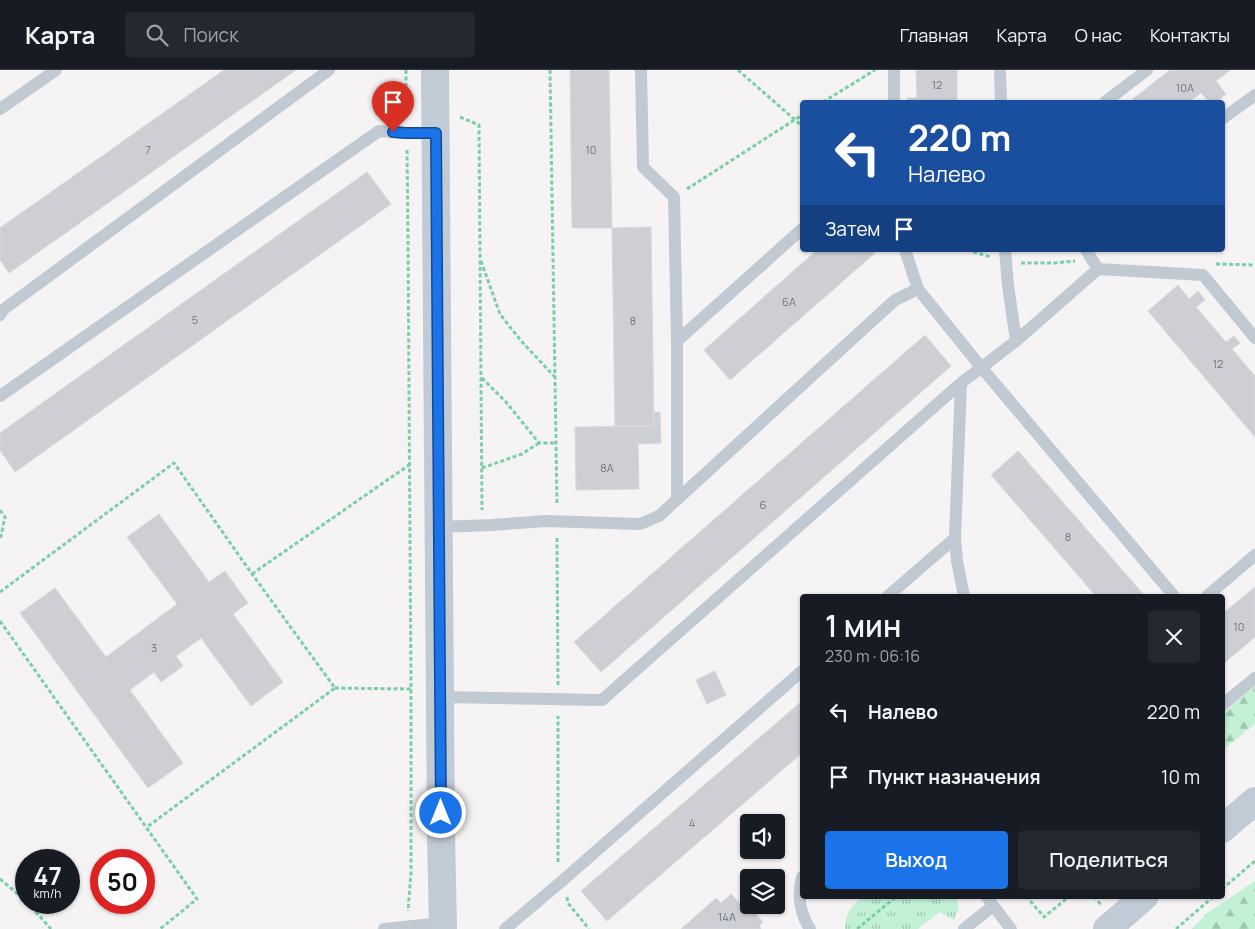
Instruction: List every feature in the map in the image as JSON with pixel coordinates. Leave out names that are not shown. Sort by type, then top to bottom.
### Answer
[{"type":"main road","points":[[435,70],[442,926]]},
{"type":"main road","points":[[1225,826],[1255,801]]},
{"type":"main road","points":[[1107,929],[1142,899]]},
{"type":"lane","points":[[0,109],[56,70]]},
{"type":"lane","points":[[1,309],[329,70]]},
{"type":"lane","points":[[641,70],[643,167],[674,197],[677,341],[677,499]]},
{"type":"lane","points":[[894,70],[894,100]]},
{"type":"lane","points":[[1000,70],[1001,100]]},
{"type":"lane","points":[[1108,100],[1147,70]]},
{"type":"lane","points":[[1225,117],[1255,95]]},
{"type":"lane","points":[[0,396],[379,131],[436,133]]},
{"type":"lane","points":[[677,341],[800,231]]},
{"type":"lane","points":[[906,252],[918,289],[981,367],[1172,594]]},
{"type":"lane","points":[[1005,252],[1016,341]]},
{"type":"lane","points":[[1087,252],[1098,270]]},
{"type":"lane","points":[[440,697],[602,700],[961,383],[1016,341],[1098,270],[1203,275],[1255,338]]},
{"type":"lane","points":[[439,528],[546,521],[640,524],[659,516],[895,300],[918,289]]},
{"type":"lane","points":[[961,383],[955,538],[957,561],[964,594]]},
{"type":"lane","points":[[890,594],[955,538]]},
{"type":"lane","points":[[1209,594],[1255,556]]},
{"type":"lane","points":[[505,929],[570,875],[800,673]]},
{"type":"lane","points":[[1225,703],[1255,678]]},
{"type":"lane","points":[[800,886],[801,912],[807,928]]},
{"type":"lane","points":[[964,929],[990,900],[1011,929]]},
{"type":"lane","points":[[384,929],[442,926]]},
{"type":"path","points":[[406,70],[411,874],[406,927]]},
{"type":"path","points":[[738,70],[800,124]]},
{"type":"path","points":[[826,100],[875,70]]},
{"type":"path","points":[[674,197],[800,116]]},
{"type":"path","points":[[460,117],[479,125],[482,526]]},
{"type":"path","points":[[480,258],[500,314],[518,338],[555,376]]},
{"type":"path","points":[[481,378],[506,402],[539,443]]},
{"type":"path","points":[[482,468],[522,454],[539,443],[556,443]]},
{"type":"path","points":[[0,592],[174,464],[335,688],[147,827]]},
{"type":"path","points":[[252,574],[409,465]]},
{"type":"path","points":[[0,510],[5,517],[0,540]]},
{"type":"path","points":[[0,621],[198,899],[160,929]]},
{"type":"path","points":[[1225,886],[1255,861]]},
{"type":"path","points":[[0,878],[15,891]]},
{"type":"path","points":[[857,929],[893,899]]},
{"type":"path","points":[[1029,899],[1044,917],[1066,899]]},
{"type":"path","points":[[1176,929],[1211,899]]},
{"type":"path","points":[[38,914],[51,929]]},
{"type":"green space","points":[[1255,686],[1255,724],[1225,748],[1225,711]]},
{"type":"green space","points":[[1255,881],[1255,929],[1192,929],[1207,913]]},
{"type":"green space","points":[[860,899],[957,899],[959,908],[954,920],[939,912],[918,929],[845,929],[849,910]]},
{"type":"building","points":[[224,70],[296,70],[9,273],[0,260],[0,228]]},
{"type":"building","points":[[570,70],[609,70],[612,228],[572,228]]},
{"type":"building","points":[[916,70],[957,70],[957,100],[907,100],[907,98],[917,98]]},
{"type":"building","points":[[1170,70],[1230,70],[1216,81],[1226,94],[1218,100],[1207,100],[1201,93],[1192,100],[1132,100]]},
{"type":"building","points":[[367,172],[391,204],[15,472],[0,450],[0,433]]},
{"type":"building","points":[[651,227],[654,426],[615,426],[612,228]]},
{"type":"building","points":[[815,252],[875,253],[730,380],[704,350]]},
{"type":"building","points":[[1178,285],[1189,299],[1198,291],[1205,300],[1196,307],[1226,342],[1234,336],[1240,343],[1232,349],[1255,376],[1255,437],[1148,311]]},
{"type":"building","points":[[925,335],[951,366],[601,672],[574,642]]},
{"type":"building","points":[[654,412],[660,412],[661,443],[638,444],[639,489],[576,490],[575,427],[654,426]]},
{"type":"building","points":[[1018,451],[1143,594],[1094,594],[991,475]]},
{"type":"building","points":[[159,514],[209,582],[225,571],[248,603],[233,614],[283,682],[251,706],[201,638],[176,656],[183,666],[161,682],[154,672],[130,690],[183,763],[148,788],[20,613],[55,588],[106,657],[177,604],[127,537]]},
{"type":"building","points":[[1255,587],[1255,637],[1225,662],[1225,612]]},
{"type":"building","points":[[715,671],[726,695],[707,704],[696,680]]},
{"type":"building","points":[[800,703],[800,755],[607,921],[581,891]]},
{"type":"building","points":[[731,894],[740,904],[740,914],[756,914],[763,922],[759,926],[761,929],[681,929],[716,898],[721,903]]},
{"type":"route","points":[[393,132],[436,133],[441,813]]}]
